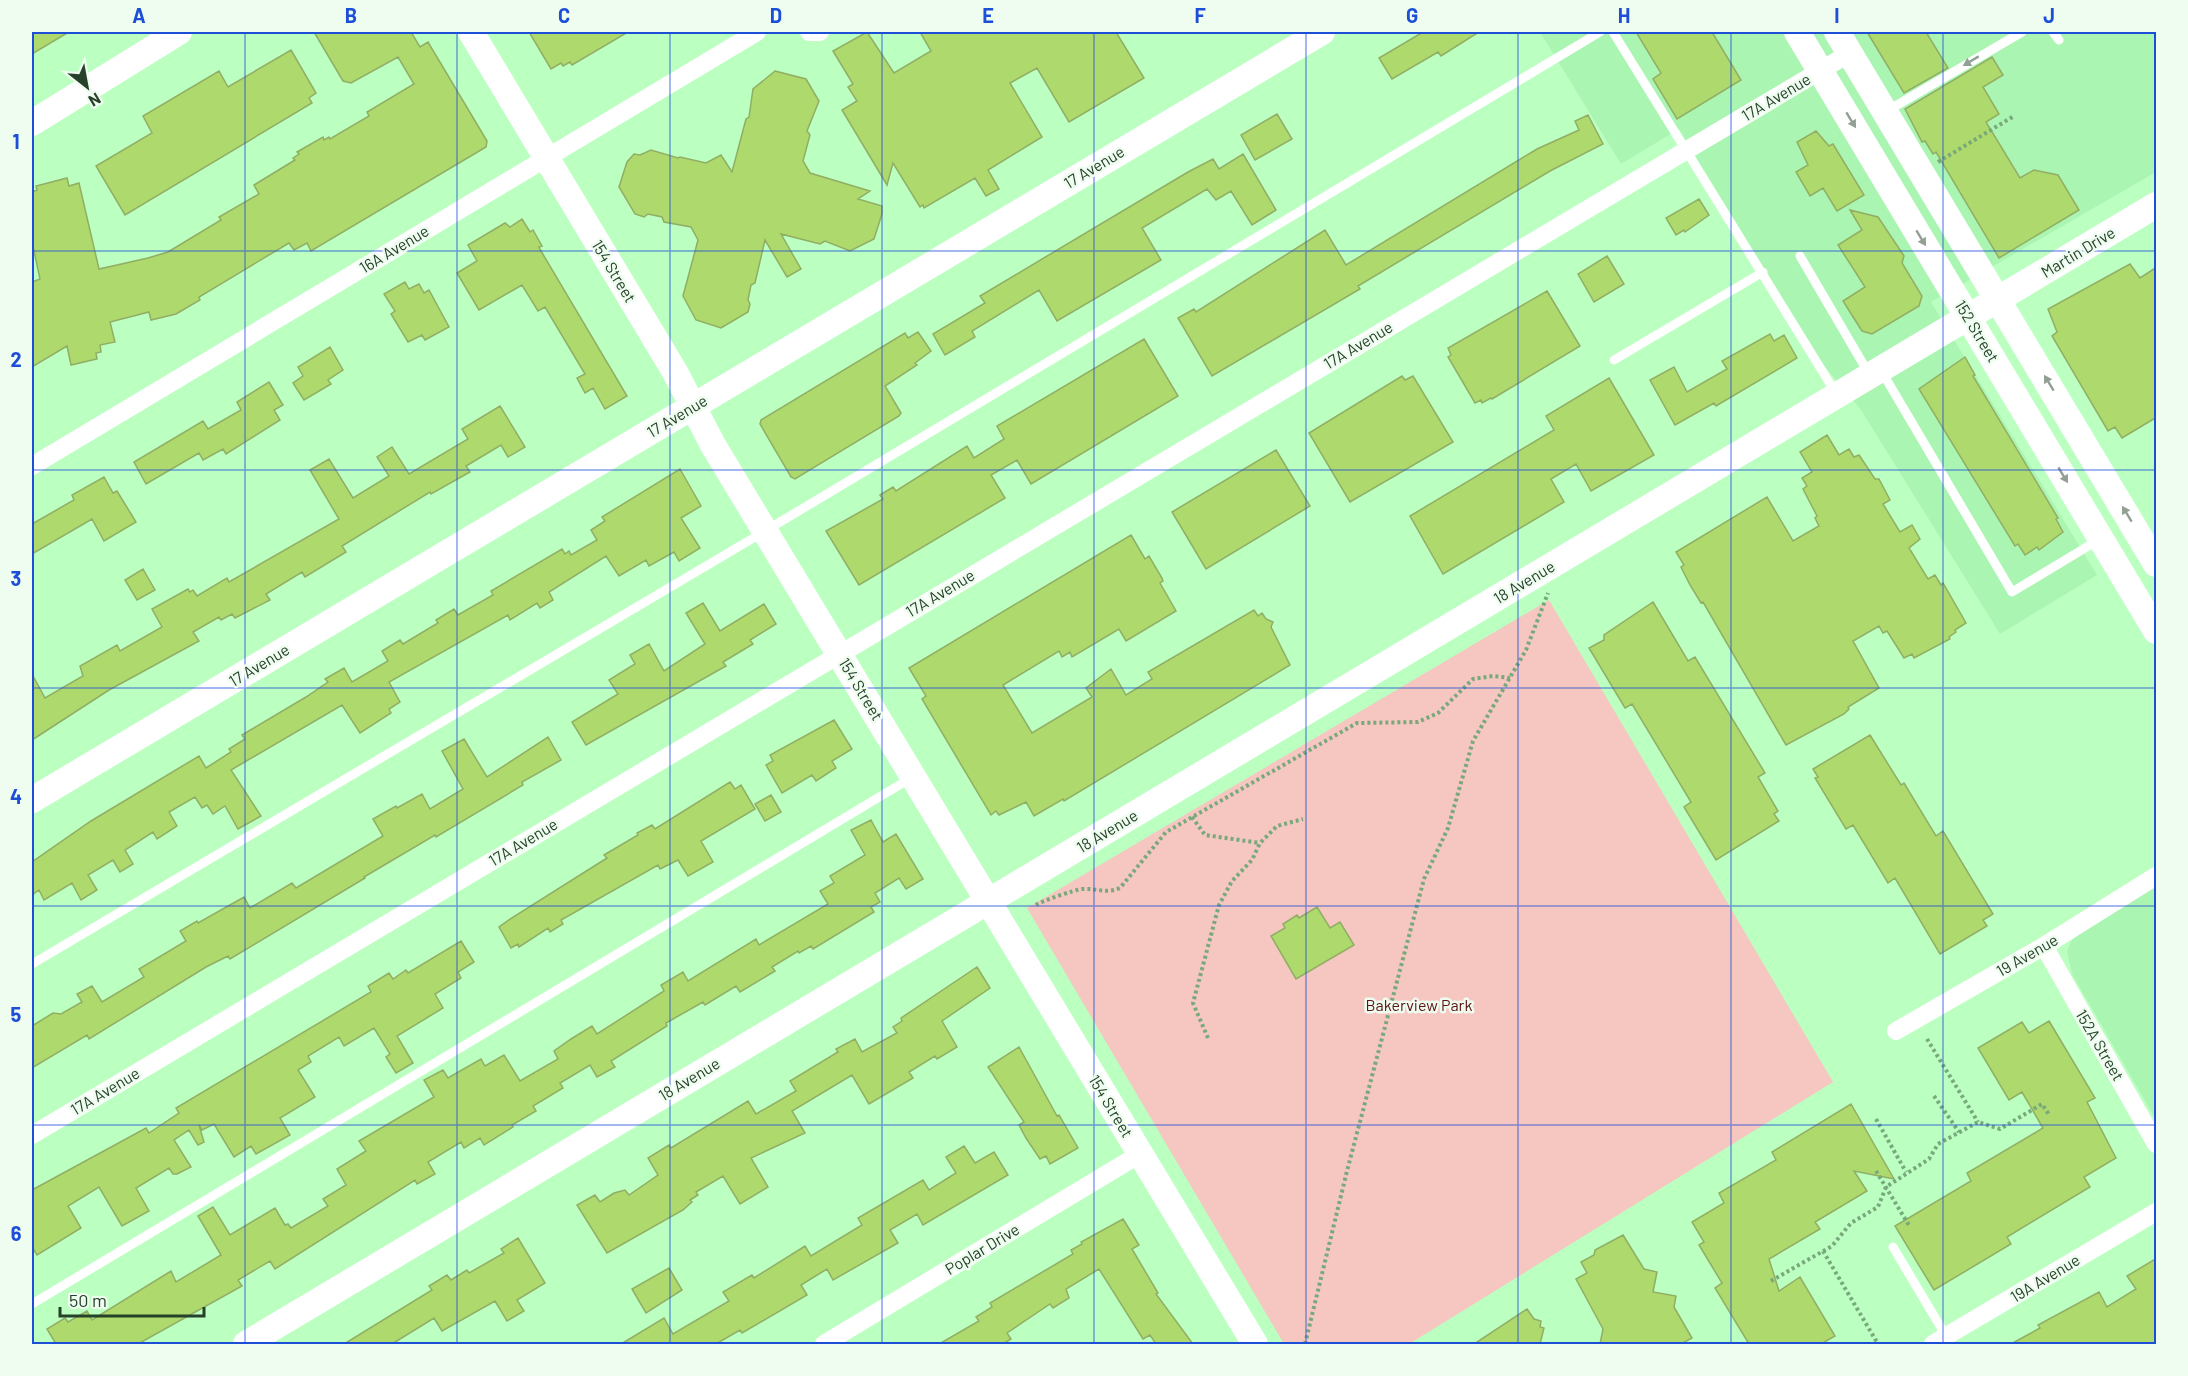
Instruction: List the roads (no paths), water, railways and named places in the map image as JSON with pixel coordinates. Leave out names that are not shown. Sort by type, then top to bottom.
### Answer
[{"type":"street","points":[[32,123],[179,32]]},
{"type":"street","name":"154 Street","points":[[471,32],[675,372],[765,531],[1255,1344]]},
{"type":"street","name":"16A Avenue","points":[[32,466],[757,32]]},
{"type":"street","points":[[809,32],[820,32]]},
{"type":"street","name":"17 Avenue","points":[[32,800],[1322,32]]},
{"type":"street","name":"152 Street","points":[[1797,32],[2157,631]]},
{"type":"street","points":[[1843,42],[2156,564]]},
{"type":"street","name":"17A Avenue","points":[[32,1135],[1821,70],[1843,42]]},
{"type":"street","name":"Martin Drive","points":[[1969,318],[2157,205]]},
{"type":"street","name":"18 Avenue","points":[[246,1344],[1969,318]]},
{"type":"street","points":[[2011,388],[2045,418],[2057,436],[2067,438],[2079,433]]},
{"type":"street","name":"19 Avenue","points":[[1896,1031],[2044,946],[2157,876]]},
{"type":"street","name":"152A Street","points":[[2044,946],[2157,1144]]},
{"type":"street","name":"Poplar Drive","points":[[824,1344],[1140,1154]]},
{"type":"street","name":"19A Avenue","points":[[1939,1340],[2157,1212]]},
{"type":"lane","points":[[32,964],[765,531],[1600,32]]},
{"type":"lane","points":[[1613,32],[1688,149],[1838,395]]},
{"type":"lane","points":[[1885,112],[2022,32]]},
{"type":"lane","points":[[1800,256],[2012,592],[2102,539]]},
{"type":"lane","points":[[1614,360],[1763,272]]},
{"type":"lane","points":[[32,1304],[913,777]]},
{"type":"lane","points":[[1893,1247],[1939,1340]]},
{"type":"park label","name":"Bakerview Park","points":[[1419,1005]]}]
